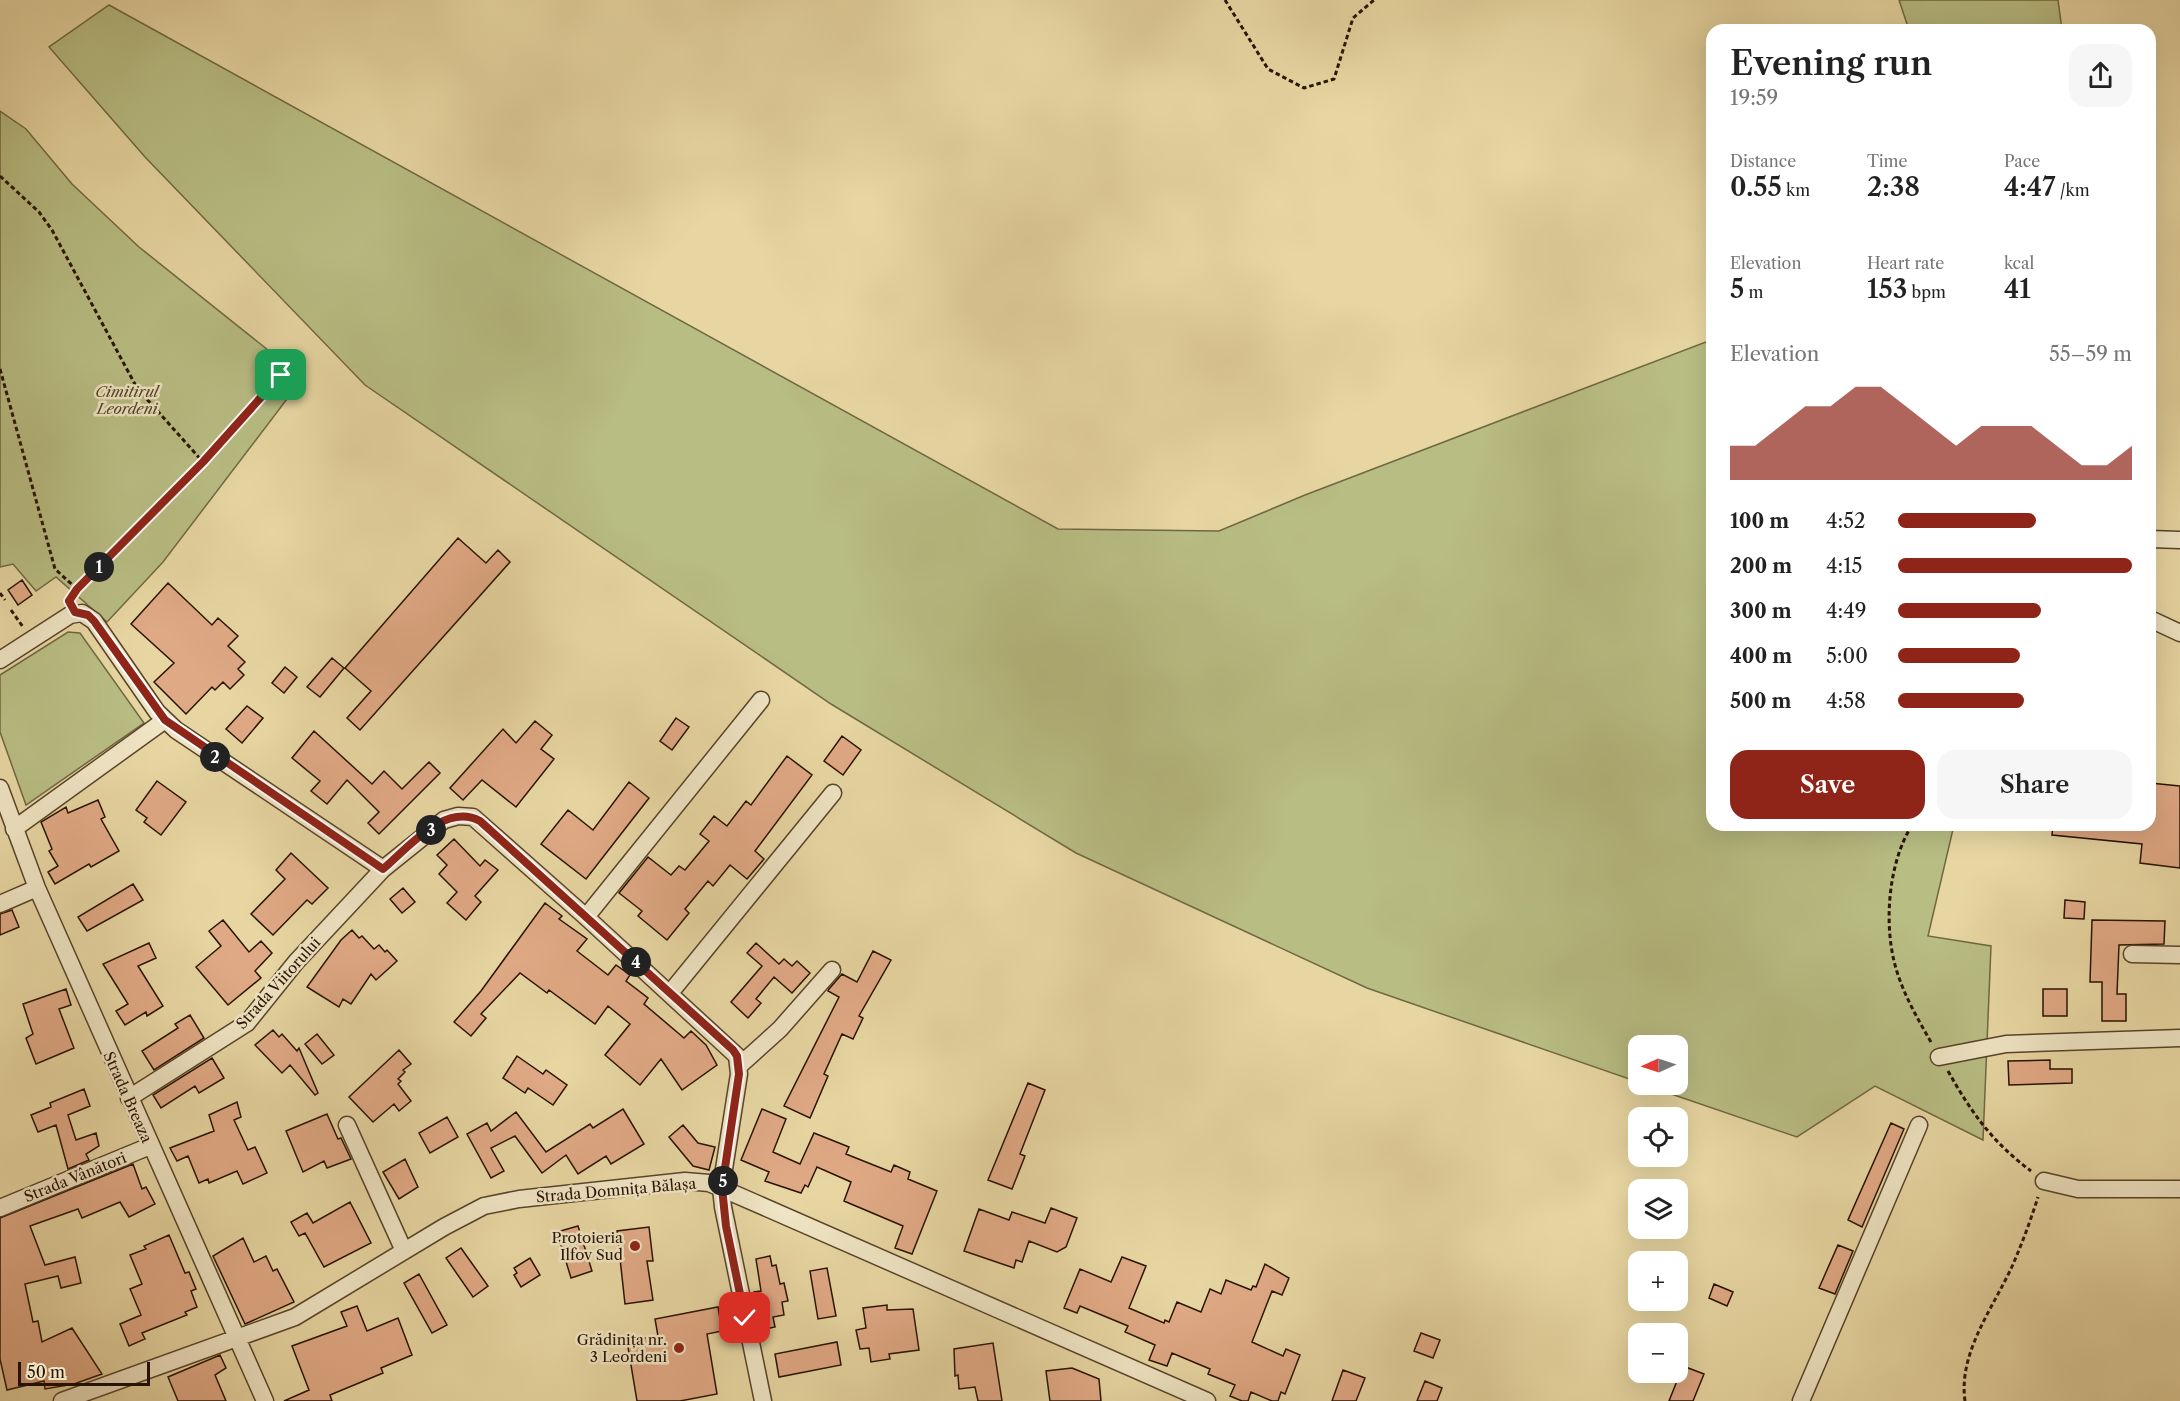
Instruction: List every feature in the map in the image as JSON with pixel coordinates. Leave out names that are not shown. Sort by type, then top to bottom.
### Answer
[{"type":"street","points":[[2156,539],[2180,540]]},
{"type":"street","points":[[0,660],[75,612],[88,615],[165,720],[383,869]]},
{"type":"street","points":[[2156,622],[2180,633]]},
{"type":"street","points":[[586,917],[761,700]]},
{"type":"street","points":[[14,830],[165,720]]},
{"type":"street","name":"Strada Breaza","points":[[0,788],[37,888],[265,1401]]},
{"type":"street","points":[[670,993],[833,793]]},
{"type":"street","name":"Strada Viitorului","points":[[129,1098],[247,1023],[296,962],[383,869],[444,820],[458,816],[473,817],[586,917],[733,1050],[739,1066]]},
{"type":"street","points":[[0,904],[37,888]]},
{"type":"street","points":[[2132,954],[2180,955]]},
{"type":"street","points":[[764,1401],[728,1236],[722,1188],[739,1066],[780,1029],[832,970]]},
{"type":"street","points":[[1940,1057],[2007,1044],[2180,1038]]},
{"type":"street","points":[[347,1125],[404,1251]]},
{"type":"street","points":[[1801,1401],[1919,1125]]},
{"type":"street","name":"Strada Vânători","points":[[0,1208],[150,1146]]},
{"type":"street","points":[[2044,1180],[2078,1189],[2180,1189]]},
{"type":"street","name":"Strada Domnița Bălașa","points":[[62,1401],[295,1317],[463,1216],[501,1202],[685,1181],[709,1183],[722,1188],[1207,1401]]},
{"type":"path","points":[[1225,0],[1268,69],[1304,88],[1334,79],[1353,18],[1374,0]]},
{"type":"path","points":[[0,176],[39,212],[52,230],[137,388],[203,462]]},
{"type":"path","points":[[0,369],[55,569],[77,589]]},
{"type":"path","points":[[75,612],[69,601],[77,589],[203,462],[281,375]]},
{"type":"path","points":[[0,593],[5,600]]},
{"type":"path","points":[[1909,831],[1895,862],[1890,924],[1894,960],[1909,1003],[1972,1114],[2008,1154],[2044,1180],[2014,1263],[1965,1367],[1965,1401]]},
{"type":"green space","points":[[1899,0],[2058,0],[2061,24],[1907,24]]},
{"type":"green space","points":[[109,5],[1058,529],[1219,531],[1305,495],[1706,342],[1706,831],[1953,831],[1928,936],[1991,946],[1983,1140],[1875,1086],[1797,1137],[1674,1095],[1688,1095],[1688,1035],[1628,1035],[1628,1079],[1367,988],[1076,853],[831,704],[365,385],[145,157],[49,47]]},
{"type":"green space","name":"Cimitirul Leordeni","points":[[0,111],[26,129],[72,184],[139,247],[303,378],[163,562],[107,622],[56,577],[36,591],[13,564],[0,567]]},
{"type":"green space","points":[[68,632],[80,633],[144,723],[26,805],[0,732],[0,675]]},
{"type":"building","points":[[458,538],[486,563],[498,550],[510,562],[360,730],[347,718],[371,691],[345,668]]},
{"type":"building","points":[[22,580],[32,595],[18,605],[8,590]]},
{"type":"building","points":[[168,583],[212,625],[218,618],[238,636],[228,646],[245,662],[238,669],[244,675],[230,689],[223,682],[215,690],[212,687],[186,714],[154,682],[174,663],[131,624]]},
{"type":"building","points":[[332,658],[344,668],[320,697],[307,687]]},
{"type":"building","points":[[285,667],[297,677],[284,693],[272,683]]},
{"type":"building","points":[[247,706],[263,718],[242,743],[226,729]]},
{"type":"building","points":[[676,718],[689,727],[672,750],[660,741]]},
{"type":"building","points":[[535,721],[552,735],[541,749],[554,759],[516,807],[482,780],[463,800],[450,788],[503,729],[516,743]]},
{"type":"building","points":[[314,731],[372,784],[384,771],[402,789],[429,762],[440,773],[379,834],[368,823],[379,812],[347,780],[327,804],[311,791],[320,781],[292,758]]},
{"type":"building","points":[[842,736],[861,750],[843,775],[824,761]]},
{"type":"building","points":[[787,756],[812,775],[755,851],[764,859],[747,879],[730,865],[713,886],[708,881],[685,909],[689,913],[667,940],[638,916],[642,911],[619,893],[648,857],[671,875],[679,866],[685,870],[709,841],[700,834],[714,816],[727,826],[746,801],[751,805]]},
{"type":"building","points":[[157,781],[186,802],[161,835],[144,822],[147,818],[136,810]]},
{"type":"building","points":[[629,782],[649,798],[586,879],[541,844],[568,810],[593,830]]},
{"type":"building","points":[[2156,784],[2180,786],[2180,868],[2140,863],[2142,844],[2052,835],[2052,831],[2156,831]]},
{"type":"building","points":[[98,800],[105,817],[101,819],[119,851],[91,867],[89,864],[55,884],[48,872],[58,866],[49,851],[52,849],[41,822],[66,807],[68,813]]},
{"type":"building","points":[[454,839],[480,866],[485,860],[498,870],[475,896],[481,902],[466,920],[447,903],[457,892],[439,874],[447,865],[437,855]]},
{"type":"building","points":[[291,853],[328,888],[312,904],[307,900],[273,935],[251,914],[285,879],[276,870]]},
{"type":"building","points":[[133,884],[143,900],[87,931],[78,917]]},
{"type":"building","points":[[403,888],[415,902],[402,913],[390,899]]},
{"type":"building","points":[[2065,900],[2085,902],[2084,919],[2064,918]]},
{"type":"building","points":[[545,903],[562,916],[559,919],[587,939],[577,951],[608,975],[616,965],[630,975],[626,981],[648,998],[644,1004],[684,1038],[691,1031],[706,1045],[717,1065],[682,1090],[661,1059],[640,1085],[605,1055],[630,1024],[608,1006],[595,1024],[549,990],[547,993],[520,973],[481,1014],[486,1018],[471,1036],[454,1022],[481,991]]},
{"type":"building","points":[[12,910],[19,927],[0,935],[0,914]]},
{"type":"building","points":[[223,920],[249,952],[261,941],[272,953],[255,971],[261,978],[228,1005],[196,967],[221,946],[209,931]]},
{"type":"building","points":[[2092,920],[2165,921],[2164,944],[2119,945],[2117,994],[2126,994],[2126,1021],[2102,1021],[2102,982],[2090,982]]},
{"type":"building","points":[[352,930],[359,938],[362,936],[374,949],[379,945],[385,952],[387,950],[397,961],[376,980],[371,974],[351,1004],[343,999],[339,1007],[307,987],[341,940]]},
{"type":"building","points":[[149,943],[156,958],[138,966],[163,1006],[147,1016],[146,1012],[125,1025],[116,1011],[128,1004],[103,964]]},
{"type":"building","points":[[756,943],[779,964],[784,959],[792,966],[797,961],[810,973],[792,993],[774,977],[756,999],[761,1003],[748,1018],[731,1002],[762,966],[747,953]]},
{"type":"building","points":[[873,951],[891,960],[859,1016],[863,1018],[853,1039],[842,1034],[824,1074],[828,1076],[810,1118],[784,1106],[839,997],[828,991],[829,989],[842,974],[857,982]]},
{"type":"building","points":[[66,989],[71,1005],[59,1009],[74,1048],[36,1064],[26,1038],[33,1034],[23,1004]]},
{"type":"building","points":[[2043,989],[2067,989],[2067,1016],[2043,1016]]},
{"type":"building","points":[[190,1015],[204,1038],[154,1070],[142,1051],[178,1028],[175,1024]]},
{"type":"building","points":[[273,1030],[279,1037],[282,1034],[297,1051],[299,1048],[318,1093],[315,1095],[290,1065],[282,1073],[255,1045]]},
{"type":"building","points":[[317,1034],[334,1055],[322,1064],[305,1044]]},
{"type":"building","points":[[399,1050],[411,1064],[403,1070],[405,1072],[398,1079],[401,1081],[398,1084],[411,1101],[399,1111],[394,1104],[373,1122],[349,1097]]},
{"type":"building","points":[[517,1056],[543,1074],[546,1070],[567,1085],[553,1105],[528,1088],[525,1093],[503,1078]]},
{"type":"building","points":[[212,1058],[224,1078],[199,1093],[195,1086],[161,1108],[153,1095]]},
{"type":"building","points":[[2050,1060],[2050,1069],[2072,1069],[2072,1083],[2009,1085],[2008,1061]]},
{"type":"building","points":[[1028,1083],[1045,1090],[1020,1154],[1025,1156],[1012,1189],[988,1180]]},
{"type":"building","points":[[84,1089],[90,1106],[68,1115],[76,1140],[96,1133],[99,1146],[86,1154],[89,1160],[68,1169],[56,1125],[38,1132],[31,1115],[51,1107],[50,1103]]},
{"type":"building","points":[[237,1102],[241,1117],[234,1120],[248,1150],[255,1147],[267,1173],[243,1184],[237,1171],[209,1183],[208,1179],[199,1183],[188,1156],[177,1161],[170,1148],[214,1131],[209,1115]]},
{"type":"building","points":[[623,1109],[644,1144],[611,1164],[606,1156],[578,1174],[566,1155],[542,1173],[515,1136],[491,1148],[504,1171],[491,1178],[467,1134],[487,1123],[491,1131],[516,1112],[546,1152],[590,1124],[593,1128]]},
{"type":"building","points":[[762,1109],[786,1119],[773,1152],[800,1164],[814,1133],[849,1147],[846,1154],[891,1172],[894,1165],[910,1172],[908,1179],[937,1191],[912,1254],[895,1248],[903,1226],[844,1201],[851,1182],[817,1167],[808,1187],[805,1185],[801,1193],[765,1181],[769,1172],[741,1160]]},
{"type":"building","points":[[327,1114],[338,1139],[341,1138],[351,1159],[327,1168],[324,1161],[303,1172],[286,1131]]},
{"type":"building","points":[[447,1117],[458,1137],[430,1153],[419,1133]]},
{"type":"building","points":[[1891,1123],[1904,1129],[1862,1227],[1848,1220]]},
{"type":"building","points":[[683,1125],[698,1143],[715,1147],[709,1170],[693,1166],[669,1137]]},
{"type":"building","points":[[405,1159],[418,1187],[399,1199],[383,1172]]},
{"type":"building","points":[[133,1164],[142,1189],[146,1187],[155,1204],[129,1217],[120,1202],[82,1218],[78,1209],[30,1226],[45,1265],[75,1257],[81,1283],[61,1288],[58,1276],[25,1284],[33,1322],[38,1321],[42,1342],[72,1328],[102,1374],[74,1384],[45,1389],[44,1381],[7,1390],[0,1359],[0,1218]]},
{"type":"building","points":[[350,1202],[371,1243],[324,1267],[305,1233],[299,1236],[291,1222],[307,1213],[313,1223]]},
{"type":"building","points":[[1051,1208],[1077,1218],[1066,1247],[1057,1252],[1029,1241],[1022,1262],[1016,1260],[1014,1268],[964,1251],[979,1209],[1009,1220],[1012,1212],[1045,1223]]},
{"type":"building","points":[[578,1226],[592,1271],[571,1278],[557,1232]]},
{"type":"building","points":[[649,1227],[653,1261],[647,1261],[653,1300],[625,1304],[617,1231]]},
{"type":"building","points":[[169,1235],[185,1273],[189,1272],[196,1289],[191,1291],[197,1307],[185,1312],[187,1315],[142,1333],[145,1339],[129,1346],[120,1324],[141,1315],[130,1289],[142,1284],[130,1255],[146,1249],[144,1246]]},
{"type":"building","points":[[243,1238],[254,1262],[266,1256],[273,1271],[277,1269],[294,1302],[245,1324],[213,1256]]},
{"type":"building","points":[[1838,1245],[1853,1251],[1835,1294],[1819,1288]]},
{"type":"building","points":[[461,1248],[488,1286],[473,1297],[446,1258]]},
{"type":"building","points":[[770,1256],[772,1266],[776,1265],[780,1284],[784,1283],[788,1301],[782,1302],[784,1315],[773,1317],[775,1327],[761,1330],[754,1292],[761,1291],[756,1259]]},
{"type":"building","points":[[1122,1257],[1146,1266],[1129,1308],[1164,1323],[1165,1320],[1169,1322],[1177,1302],[1201,1312],[1210,1289],[1221,1294],[1226,1280],[1251,1290],[1253,1286],[1256,1287],[1265,1264],[1289,1278],[1282,1295],[1272,1291],[1252,1342],[1283,1356],[1286,1349],[1300,1355],[1285,1394],[1281,1392],[1278,1401],[1272,1401],[1251,1392],[1248,1401],[1242,1401],[1230,1396],[1235,1385],[1208,1374],[1210,1369],[1172,1353],[1167,1366],[1149,1360],[1155,1345],[1125,1332],[1128,1326],[1080,1306],[1077,1313],[1064,1308],[1080,1269],[1111,1282]]},
{"type":"building","points":[[530,1258],[540,1275],[521,1287],[514,1275],[517,1273],[514,1268]]},
{"type":"building","points":[[827,1268],[836,1316],[818,1319],[810,1271]]},
{"type":"building","points":[[419,1274],[447,1325],[432,1333],[404,1283]]},
{"type":"building","points":[[1714,1284],[1733,1292],[1727,1306],[1709,1298]]},
{"type":"building","points":[[887,1305],[887,1310],[913,1309],[919,1350],[889,1354],[890,1359],[871,1362],[869,1348],[860,1349],[856,1330],[866,1328],[863,1308]]},
{"type":"building","points":[[357,1306],[367,1331],[398,1318],[412,1355],[381,1368],[383,1373],[330,1395],[332,1401],[284,1401],[309,1390],[292,1346],[347,1326],[341,1312]]},
{"type":"building","points":[[718,1307],[722,1331],[707,1334],[717,1394],[680,1401],[637,1401],[627,1341],[658,1336],[655,1319]]},
{"type":"building","points":[[1421,1333],[1440,1340],[1433,1358],[1414,1351]]},
{"type":"building","points":[[837,1342],[841,1365],[779,1377],[775,1354]]},
{"type":"building","points":[[993,1343],[1002,1401],[978,1401],[975,1387],[959,1389],[958,1375],[955,1376],[954,1349]]},
{"type":"building","points":[[220,1355],[226,1368],[215,1375],[226,1401],[178,1401],[168,1377]]},
{"type":"building","points":[[1072,1368],[1099,1379],[1101,1401],[1050,1401],[1046,1371]]},
{"type":"building","points":[[1688,1368],[1704,1374],[1693,1401],[1669,1401],[1676,1383],[1688,1383]]},
{"type":"building","points":[[1343,1370],[1365,1378],[1356,1401],[1332,1401]]},
{"type":"building","points":[[1425,1381],[1442,1388],[1437,1401],[1417,1401]]},
{"type":"place","name":"Protoieria Ilfov Sud","points":[[635,1246]]},
{"type":"place","name":"Grădinița nr. 3 Leordeni","points":[[679,1348]]},
{"type":"route","points":[[281,375],[203,462],[77,589],[69,601],[75,612],[88,615],[102,630],[158,712],[176,730],[383,869],[450,817],[466,816],[480,821],[733,1050],[737,1056],[739,1074],[722,1188],[726,1226],[745,1318]]}]
